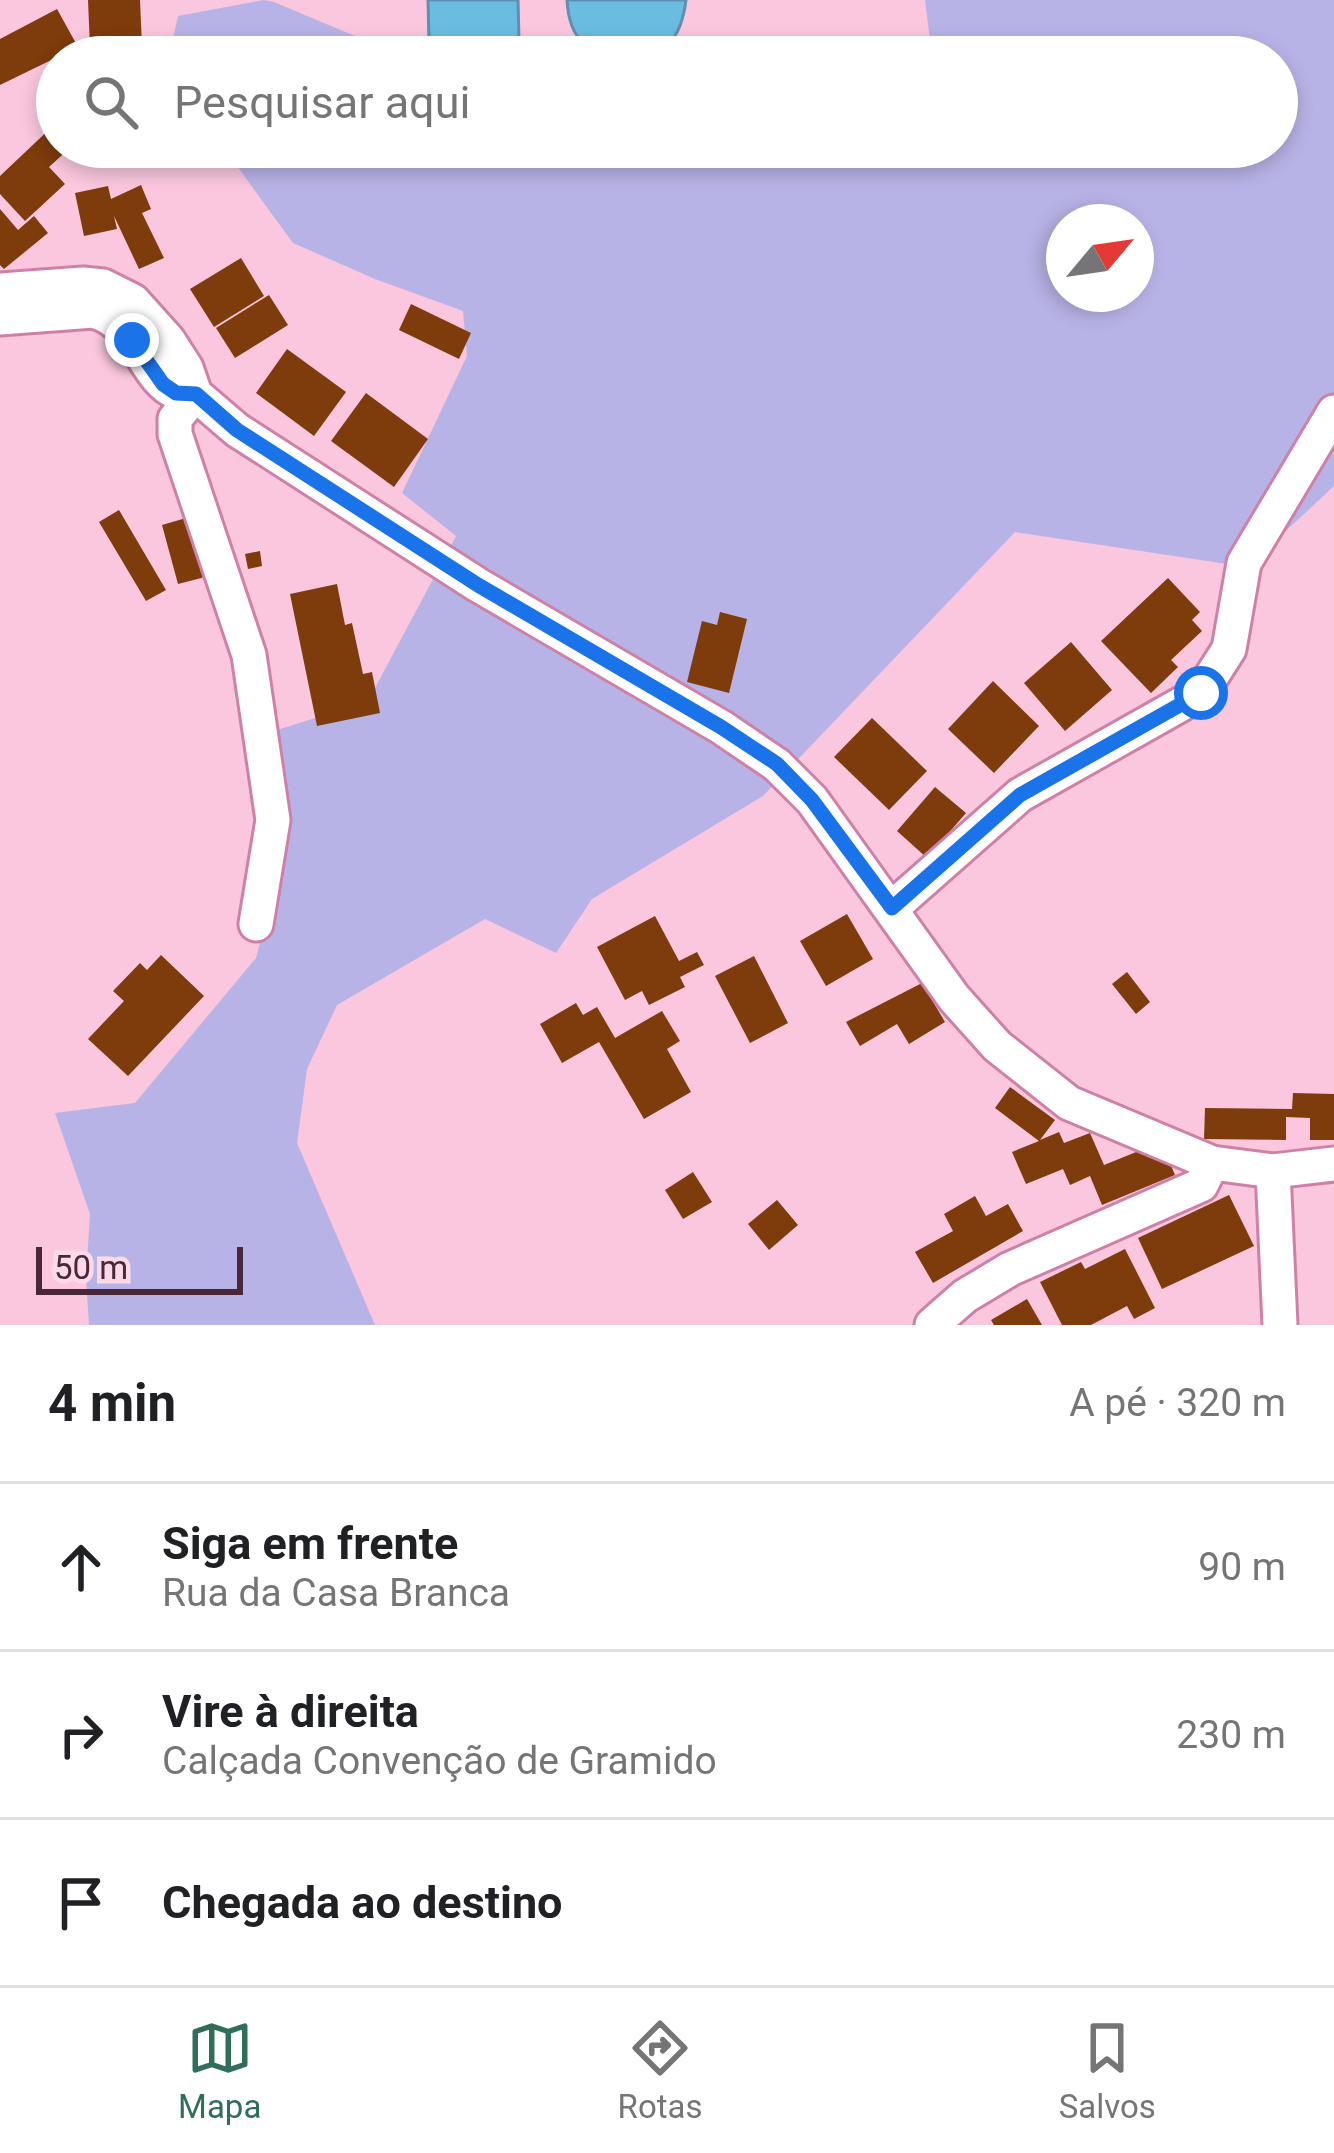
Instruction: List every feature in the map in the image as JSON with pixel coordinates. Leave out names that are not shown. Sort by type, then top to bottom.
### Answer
[{"type":"street","points":[[0,290],[83,284],[117,292],[133,302],[168,340],[196,394],[237,430],[478,585],[777,764],[812,800],[954,998],[997,1046],[1069,1103],[1212,1163],[1273,1171],[1334,1164]]},
{"type":"street","points":[[0,318],[104,314],[118,323],[163,384],[176,393],[196,394]]},
{"type":"street","points":[[196,394],[175,419],[175,434],[249,655],[273,820],[256,924]]},
{"type":"street","points":[[892,908],[1020,795],[1201,693],[1229,649],[1244,562],[1334,412]]},
{"type":"street","points":[[932,1325],[965,1296],[1010,1269],[1201,1185],[1212,1163]]},
{"type":"street","points":[[1273,1171],[1280,1325]]},
{"type":"shaded area","points":[[264,0],[355,36],[174,36],[178,16]]},
{"type":"shaded area","points":[[925,0],[1334,0],[1334,486],[1247,567],[1015,532],[763,796],[592,899],[556,953],[485,919],[337,1005],[307,1069],[297,1143],[375,1325],[89,1325],[90,1214],[55,1113],[135,1103],[256,958],[289,831],[271,732],[368,701],[456,536],[402,493],[467,356],[463,311],[293,243],[238,168],[1298,168],[1298,36],[929,36]]},
{"type":"water","points":[[428,0],[518,0],[519,36],[429,36]]},
{"type":"water","points":[[567,0],[686,0],[674,36],[578,36]]},
{"type":"building","points":[[88,0],[140,0],[142,36],[90,36]]},
{"type":"building","points":[[57,9],[72,36],[36,36],[36,67],[0,85],[0,39]]},
{"type":"building","points":[[36,142],[36,168],[50,168],[65,184],[25,221],[0,194],[0,176]]},
{"type":"building","points":[[141,185],[151,209],[142,213],[164,258],[139,269],[114,216],[117,229],[84,236],[75,193],[108,186],[111,199]]},
{"type":"building","points":[[0,209],[18,230],[34,216],[48,233],[4,269],[0,265]]},
{"type":"building","points":[[241,258],[264,296],[214,327],[190,289]]},
{"type":"building","points":[[269,295],[288,325],[235,358],[216,328]]},
{"type":"building","points":[[411,304],[471,333],[459,359],[399,330]]},
{"type":"building","points":[[287,349],[346,392],[314,436],[256,393]]},
{"type":"building","points":[[366,393],[428,439],[394,487],[331,441]]},
{"type":"building","points":[[119,510],[166,590],[146,601],[99,522]]},
{"type":"building","points":[[193,516],[209,576],[178,584],[162,525]]},
{"type":"building","points":[[260,551],[262,566],[248,569],[245,554]]},
{"type":"building","points":[[1168,578],[1200,612],[1192,620],[1202,631],[1171,660],[1178,667],[1151,693],[1101,641]]},
{"type":"building","points":[[337,584],[345,625],[352,623],[363,674],[372,672],[380,713],[317,726],[290,594]]},
{"type":"building","points":[[720,612],[747,619],[729,693],[687,682],[702,621],[717,625]]},
{"type":"building","points":[[1071,642],[1112,690],[1065,731],[1024,683]]},
{"type":"building","points":[[993,681],[1039,726],[994,773],[948,729]]},
{"type":"building","points":[[872,718],[927,771],[889,810],[834,757]]},
{"type":"building","points":[[935,787],[966,813],[927,858],[897,831]]},
{"type":"building","points":[[847,914],[873,959],[826,986],[800,941]]},
{"type":"building","points":[[655,916],[679,961],[697,952],[704,965],[680,977],[685,987],[649,1005],[642,991],[625,1000],[597,947]]},
{"type":"building","points":[[161,955],[204,996],[128,1076],[88,1039],[124,1001],[113,991],[140,963],[147,970]]},
{"type":"building","points":[[754,956],[788,1023],[750,1043],[715,976]]},
{"type":"building","points":[[1127,972],[1150,1002],[1136,1014],[1112,984]]},
{"type":"building","points":[[922,983],[945,1022],[909,1044],[897,1024],[860,1046],[846,1022]]},
{"type":"building","points":[[576,1003],[583,1015],[597,1007],[615,1038],[662,1011],[680,1041],[667,1049],[691,1092],[644,1119],[599,1042],[562,1063],[540,1024]]},
{"type":"building","points":[[1010,1087],[1055,1120],[1040,1140],[1059,1132],[1064,1143],[1090,1133],[1104,1165],[1161,1142],[1175,1175],[1102,1205],[1090,1176],[1070,1185],[1063,1169],[1026,1184],[1012,1152],[1039,1141],[995,1108]]},
{"type":"building","points":[[1293,1093],[1334,1094],[1334,1140],[1310,1140],[1310,1118],[1286,1117],[1286,1140],[1204,1139],[1205,1108],[1292,1109]]},
{"type":"building","points":[[693,1172],[712,1202],[683,1219],[665,1190]]},
{"type":"building","points":[[1229,1195],[1254,1246],[1162,1289],[1138,1238]]},
{"type":"building","points":[[975,1196],[986,1216],[1008,1204],[1023,1231],[933,1283],[915,1252],[953,1231],[944,1214]]},
{"type":"building","points":[[777,1200],[798,1225],[769,1250],[748,1224]]},
{"type":"building","points":[[1125,1249],[1155,1308],[1134,1319],[1127,1306],[1091,1325],[1062,1325],[1040,1282],[1081,1262],[1085,1269]]},
{"type":"building","points":[[1027,1299],[1042,1325],[994,1325],[991,1320]]},
{"type":"route","points":[[132,340],[163,384],[176,393],[196,394],[237,430],[478,585],[777,764],[812,800],[892,908],[1020,795],[1201,693]]}]
